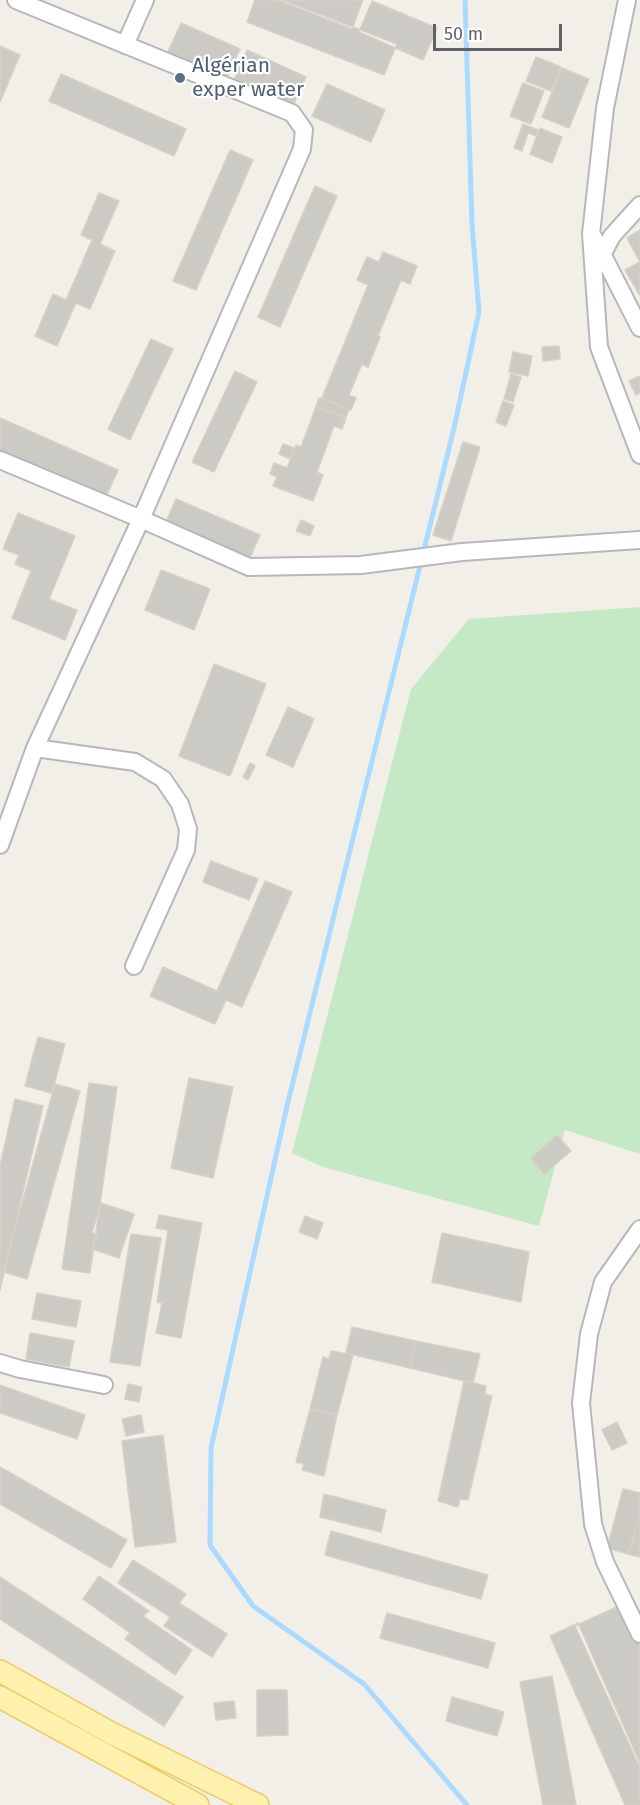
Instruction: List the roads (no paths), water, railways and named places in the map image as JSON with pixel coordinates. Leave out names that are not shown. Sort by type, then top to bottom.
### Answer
[{"type":"main road","points":[[0,1671],[111,1733],[258,1805]]},
{"type":"main road","points":[[0,1698],[184,1802]]},
{"type":"street","points":[[0,844],[35,748],[141,519],[302,149],[304,129],[292,113],[16,0]]},
{"type":"street","points":[[125,45],[146,0]]},
{"type":"street","points":[[627,0],[605,108],[591,234],[599,347],[640,455]]},
{"type":"street","points":[[603,253],[612,236],[640,205]]},
{"type":"street","points":[[591,234],[603,253],[640,328]]},
{"type":"street","points":[[0,460],[249,567],[361,565],[462,552],[640,540]]},
{"type":"street","points":[[35,748],[135,762],[163,779],[180,804],[188,829],[186,850],[134,966]]},
{"type":"street","points":[[640,1229],[603,1282],[589,1334],[581,1403],[593,1524],[605,1562],[640,1634]]},
{"type":"street","points":[[0,1363],[20,1370],[104,1385]]},
{"type":"waterway","points":[[465,0],[472,224],[479,312],[454,428],[287,1106],[211,1448],[210,1545],[253,1606],[364,1684],[467,1805]]},
{"type":"place","name":"Algérian exper water","points":[[180,78]]}]
